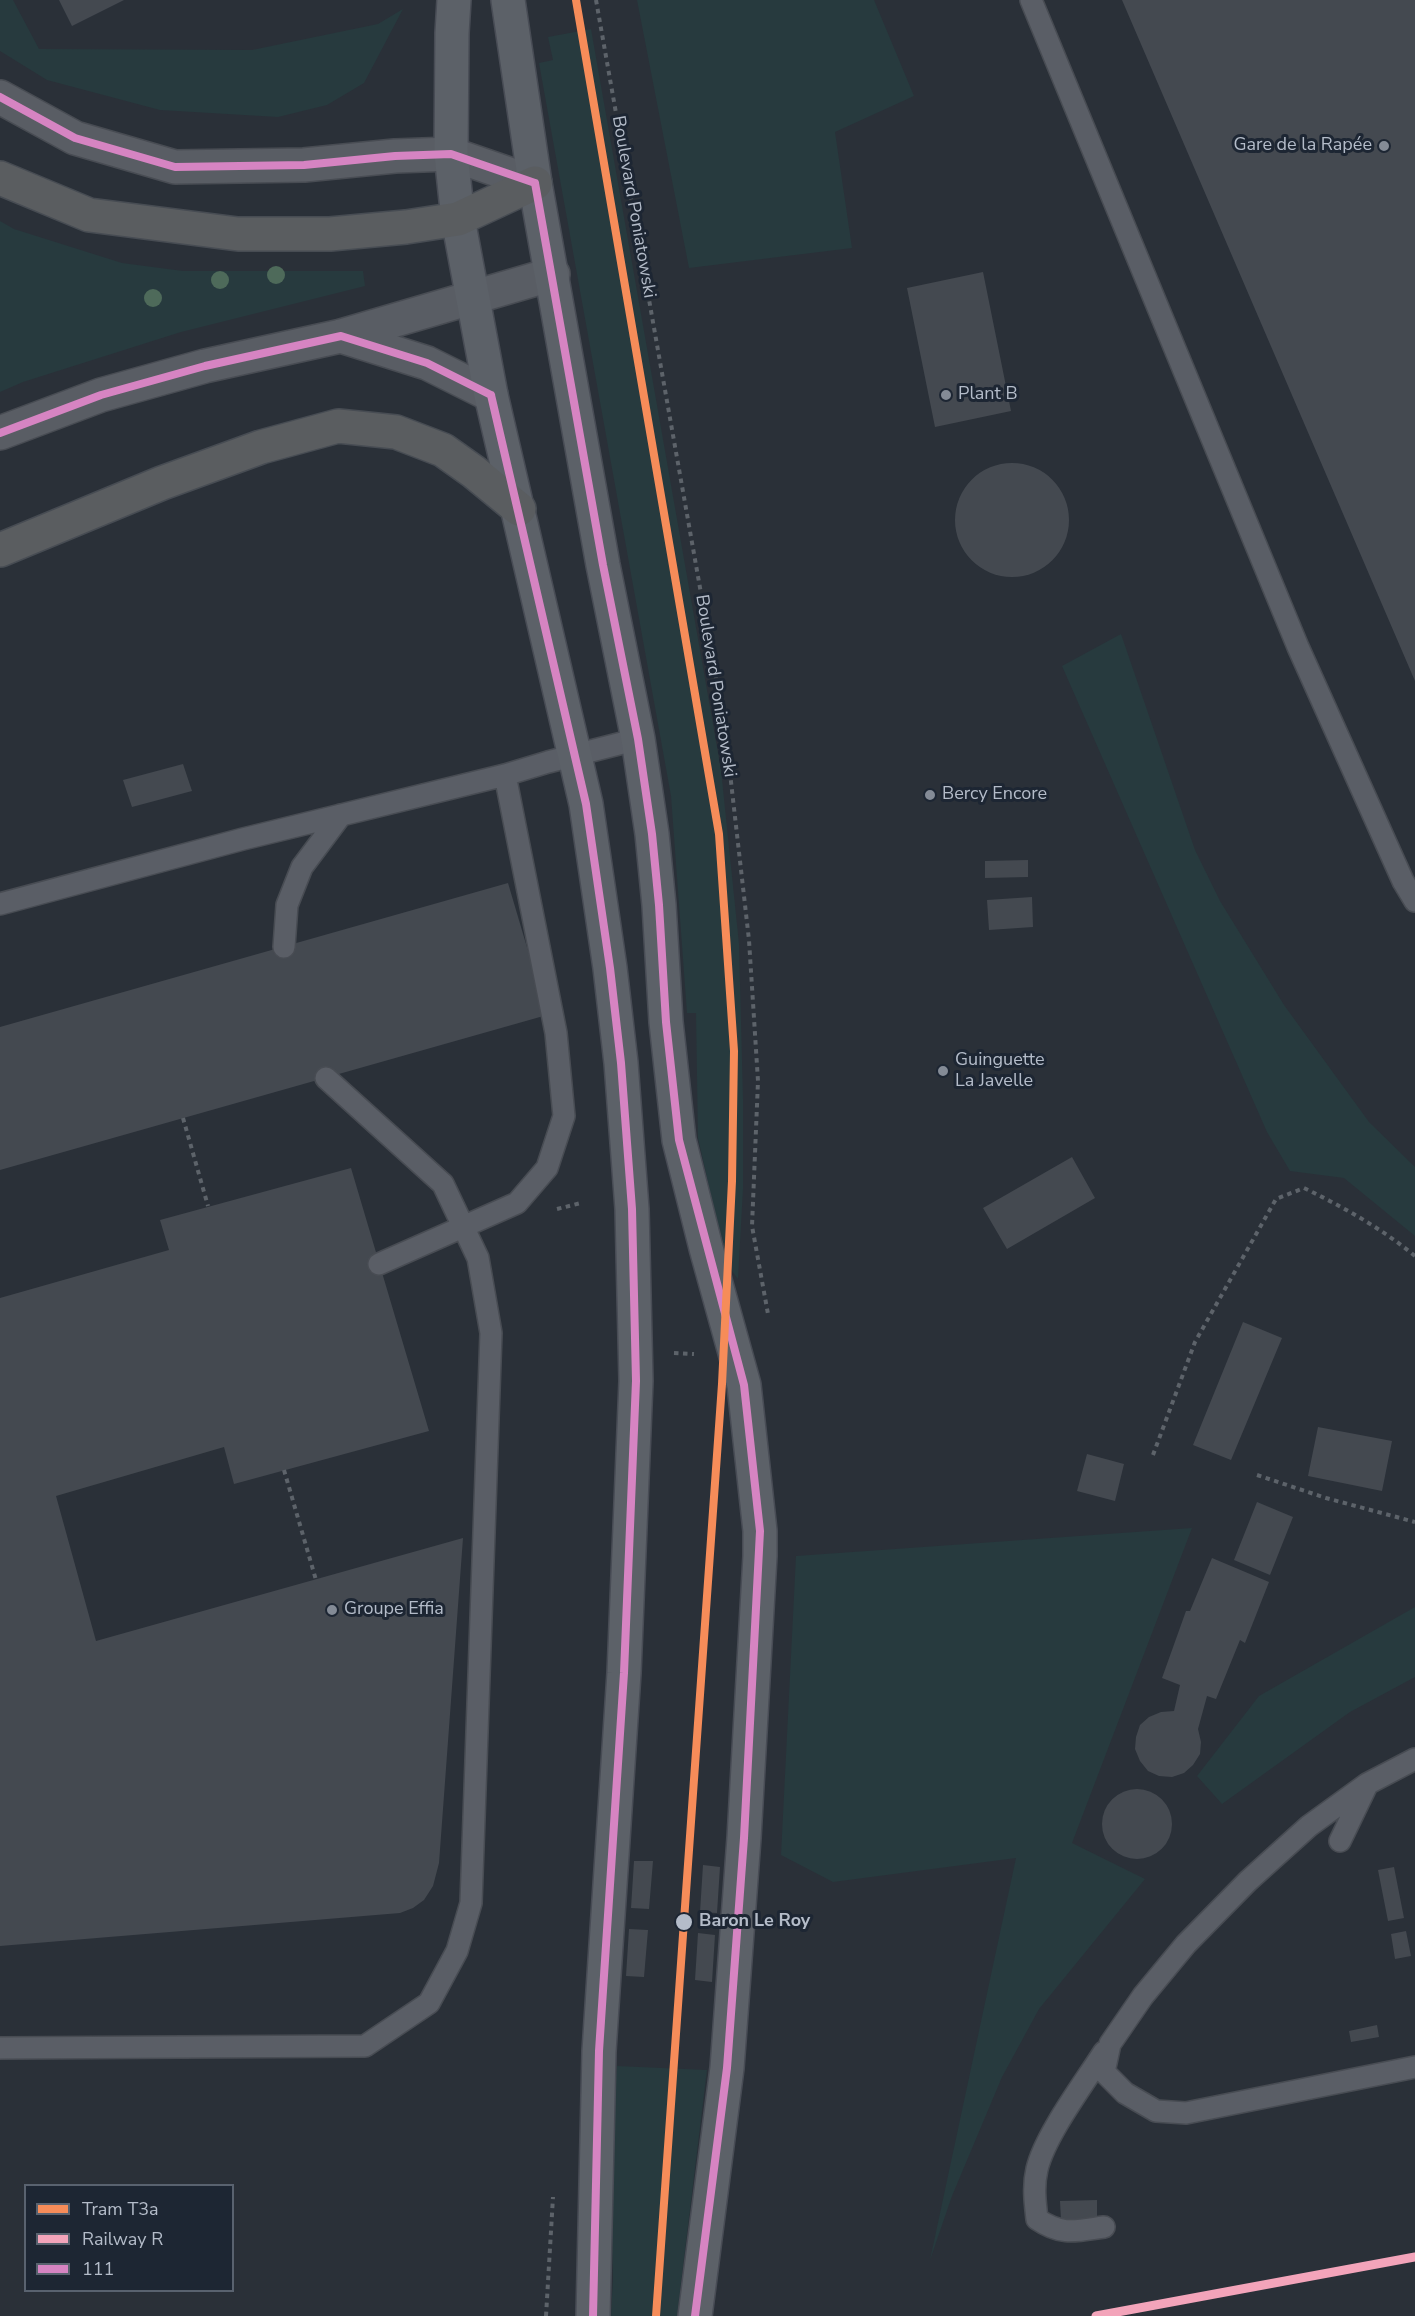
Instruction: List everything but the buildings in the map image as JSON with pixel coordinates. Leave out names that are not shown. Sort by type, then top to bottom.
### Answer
[{"type":"highway","points":[[0,178],[89,215],[238,234],[330,234],[406,227],[458,219],[535,183]]},
{"type":"highway","points":[[0,550],[162,483],[261,447],[338,426],[396,432],[443,450],[519,509]]},
{"type":"main road","points":[[454,0],[451,154],[458,219],[491,395],[588,816],[621,1063],[632,1209],[636,1381],[624,1673],[599,2051],[592,2316]]},
{"type":"main road","points":[[508,0],[535,183],[603,565],[638,739],[653,846],[666,1022],[679,1140],[744,1384],[760,1531],[743,1849],[727,2068],[695,2315]]},
{"type":"main road","points":[[0,97],[75,138],[175,167],[304,165],[395,156],[451,154],[535,183]]},
{"type":"main road","points":[[0,433],[101,394],[205,366],[341,336],[553,274]]},
{"type":"main road","points":[[341,336],[428,363],[491,395]]},
{"type":"lane","points":[[1031,0],[1298,647],[1403,881],[1415,901]]},
{"type":"lane","points":[[0,904],[638,739]]},
{"type":"lane","points":[[379,1264],[517,1203],[548,1168],[564,1116],[556,1033],[505,775]]},
{"type":"lane","points":[[284,946],[287,905],[302,867],[341,815]]},
{"type":"lane","points":[[0,2048],[365,2046],[429,2003],[457,1951],[471,1903],[491,1333],[478,1258],[443,1184],[326,1078]]},
{"type":"lane","points":[[1104,2227],[1073,2231],[1052,2230],[1037,2220],[1034,2193],[1037,2166],[1053,2132],[1110,2043],[1143,1996],[1186,1944],[1248,1881],[1309,1826],[1367,1784],[1415,1759]]},
{"type":"lane","points":[[1340,1841],[1367,1784]]},
{"type":"lane","points":[[1110,2043],[1104,2072],[1125,2093],[1156,2111],[1176,2113],[1186,2113],[1415,2067]]},
{"type":"path","name":"Boulevard Poniatowski","points":[[596,0],[725,729],[747,928],[758,1081],[752,1226],[769,1320],[768,1341],[756,1353],[736,1356],[634,1352]]},
{"type":"path","points":[[183,1118],[208,1206]]},
{"type":"path","points":[[1153,1455],[1195,1342],[1276,1199],[1304,1188],[1343,1206],[1401,1244],[1415,1256]]},
{"type":"path","points":[[558,1209],[581,1203]]},
{"type":"path","points":[[284,1470],[316,1580]]},
{"type":"path","points":[[1257,1475],[1326,1498],[1415,1522]]},
{"type":"green space","points":[[0,0],[13,0],[39,49],[252,50],[378,24],[403,9],[364,83],[327,105],[278,117],[160,110],[47,80],[0,51]]},
{"type":"green space","points":[[637,0],[874,0],[914,96],[835,132],[852,248],[689,268]]},
{"type":"green space","points":[[591,29],[721,770],[739,944],[743,1189],[738,1279],[732,1271],[716,1218],[698,1138],[696,1013],[687,1013],[671,796],[539,63],[553,60],[548,37]]},
{"type":"green space","points":[[0,221],[14,229],[122,263],[183,271],[363,271],[365,286],[181,332],[23,382],[0,392]]},
{"type":"green space","points":[[1121,634],[1195,850],[1220,901],[1284,1005],[1369,1122],[1415,1167],[1415,1236],[1344,1178],[1290,1171],[1267,1132],[1062,666]]},
{"type":"green space","points":[[1192,1528],[1072,1843],[1145,1879],[1039,2009],[1002,2077],[952,2196],[930,2260],[1016,1858],[833,1882],[781,1855],[796,1556]]},
{"type":"green space","points":[[1415,1607],[1415,1677],[1350,1712],[1222,1804],[1197,1776],[1259,1696]]},
{"type":"green space","points":[[617,2066],[707,2070],[677,2316],[611,2316],[613,2279],[610,2152]]},
{"type":"tram line","name":"T3a","points":[[576,0],[719,834],[734,1051],[732,1181],[722,1384],[656,2316]]},
{"type":"rail line","name":"R","points":[[1096,2316],[1415,2257]]},
{"type":"transit line","name":"111","points":[[0,97],[75,138],[175,167],[304,165],[395,156],[451,154],[535,183]]},
{"type":"transit line","name":"111","points":[[535,183],[603,565],[638,739],[652,834],[666,1022],[679,1140],[744,1385],[760,1531],[744,1838],[727,2068],[695,2316]]},
{"type":"transit line","name":"111","points":[[0,433],[101,395],[205,366],[341,336],[427,363],[491,395]]},
{"type":"transit line","name":"111","points":[[491,395],[586,804],[610,968],[621,1063],[632,1209],[636,1381],[624,1673],[599,2051],[593,2316]]},
{"type":"place","name":"Gare de la Rapée","points":[[1384,146]]},
{"type":"place","name":"Plant B","points":[[946,395]]},
{"type":"place","name":"Bercy Encore","points":[[930,795]]},
{"type":"place","name":"Guinguette La Javelle","points":[[943,1071]]},
{"type":"place","name":"Groupe Effia","points":[[332,1610]]},
{"type":"place","name":"Baron Le Roy","points":[[684,1922]]}]
